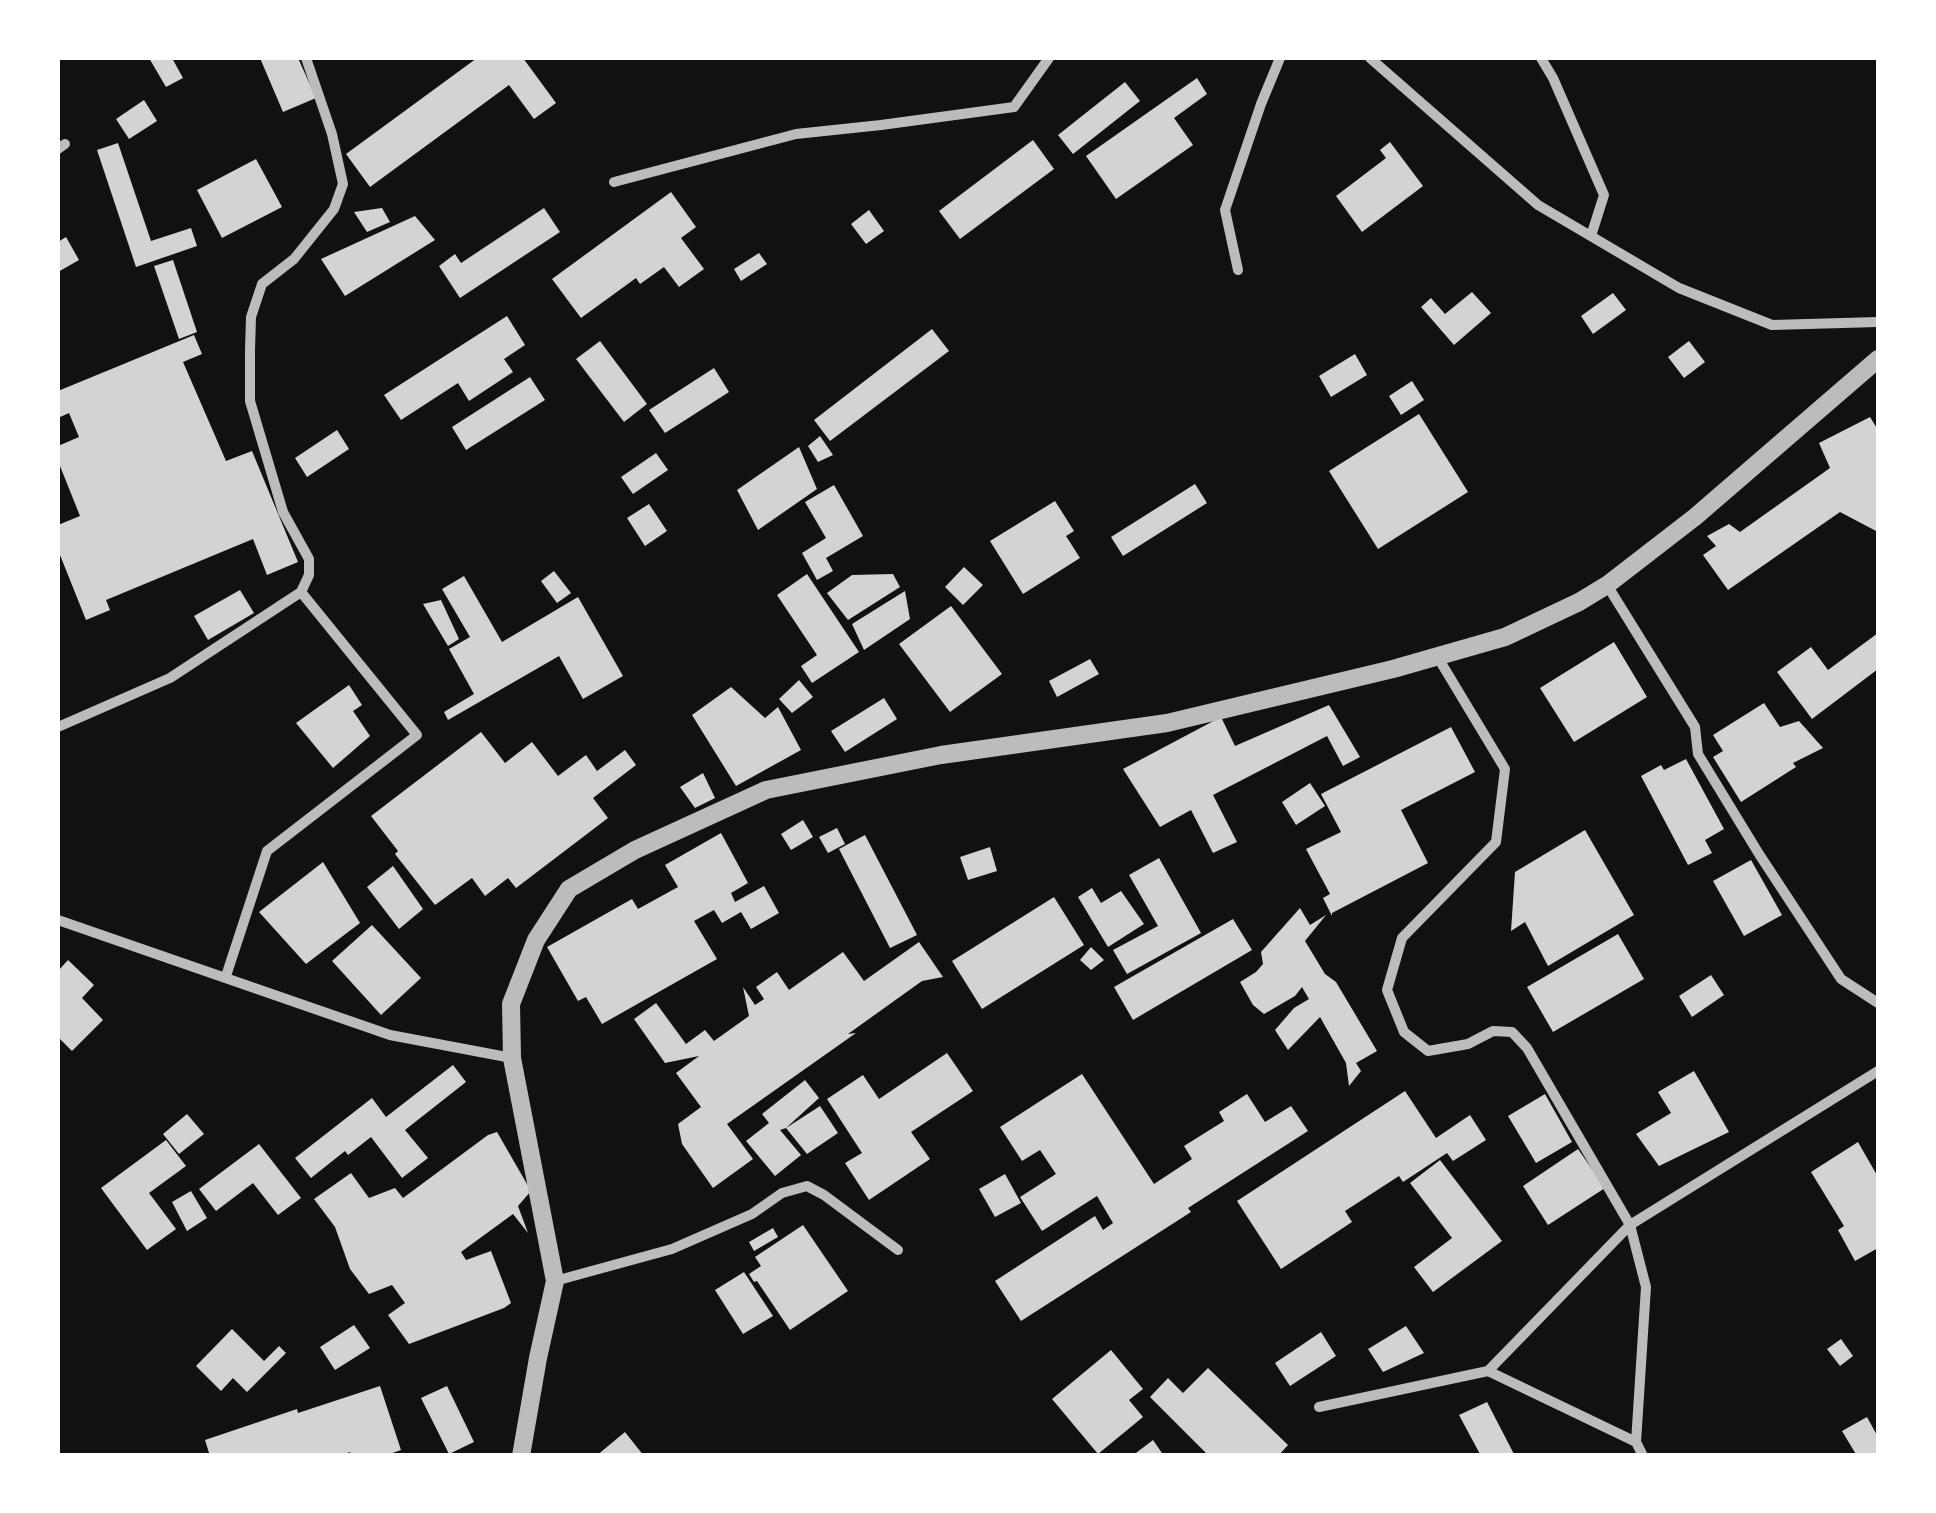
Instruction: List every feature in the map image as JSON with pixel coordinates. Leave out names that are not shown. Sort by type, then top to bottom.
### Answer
[{"type":"street","points":[[58,727],[170,678],[301,592],[309,575],[310,558],[283,512],[250,401],[251,317],[262,284],[294,260],[334,209],[343,184],[332,134],[306,58]]},
{"type":"street","points":[[614,182],[796,134],[1014,107],[1049,58]]},
{"type":"street","points":[[1238,270],[1225,210],[1280,58]]},
{"type":"street","points":[[1370,58],[1538,205],[1678,288],[1772,325],[1878,322]]},
{"type":"street","points":[[1541,58],[1604,195],[1591,236]]},
{"type":"street","points":[[522,1456],[555,1281],[512,1058],[511,1004],[536,940],[569,889],[635,850],[766,790],[941,755],[1167,723],[1393,669],[1506,637],[1607,585],[1695,517],[1878,360]]},
{"type":"street","points":[[1607,585],[1695,728],[1698,754],[1759,854],[1842,979],[1878,1003]]},
{"type":"street","points":[[226,976],[267,851],[416,735],[301,592]]},
{"type":"street","points":[[1437,656],[1505,769],[1496,842],[1402,938],[1386,990],[1404,1032],[1428,1051],[1468,1044],[1492,1032],[1512,1032],[1528,1048],[1630,1225],[1646,1287],[1636,1442],[1643,1456]]},
{"type":"street","points":[[58,920],[390,1035],[512,1058]]},
{"type":"street","points":[[1319,1407],[1488,1371],[1630,1225],[1878,1071]]},
{"type":"street","points":[[555,1281],[672,1249],[752,1214],[782,1193],[807,1186],[898,1250]]},
{"type":"street","points":[[1488,1371],[1636,1442]]},
{"type":"building","points":[[149,58],[172,58],[183,78],[166,87]]},
{"type":"building","points":[[260,58],[298,58],[316,98],[283,112]]},
{"type":"building","points":[[477,58],[523,58],[556,103],[534,119],[509,85],[370,187],[346,154]]},
{"type":"building","points":[[1197,78],[1207,94],[1174,118],[1193,145],[1116,199],[1086,156]]},
{"type":"building","points":[[1125,82],[1140,101],[1073,154],[1058,135]]},
{"type":"building","points":[[144,100],[157,121],[129,139],[116,119]]},
{"type":"building","points":[[1033,140],[1054,169],[960,239],[939,211]]},
{"type":"building","points":[[1390,142],[1423,186],[1362,232],[1336,196],[1386,158],[1380,150]]},
{"type":"building","points":[[118,143],[151,241],[191,228],[197,246],[136,267],[97,150]]},
{"type":"building","points":[[256,159],[282,207],[222,238],[197,190]]},
{"type":"building","points":[[671,192],[696,227],[681,238],[704,269],[679,287],[664,267],[640,284],[636,278],[581,318],[552,279]]},
{"type":"building","points":[[382,208],[390,222],[367,232],[354,212]]},
{"type":"building","points":[[544,208],[560,232],[460,298],[439,266],[455,254],[461,263]]},
{"type":"building","points":[[869,210],[884,231],[866,244],[851,224]]},
{"type":"building","points":[[415,216],[435,240],[345,296],[321,259]]},
{"type":"building","points":[[66,237],[79,260],[58,272],[58,242]]},
{"type":"building","points":[[759,253],[767,264],[741,281],[734,269]]},
{"type":"building","points":[[173,260],[197,332],[179,339],[154,266]]},
{"type":"building","points":[[1472,292],[1491,313],[1454,345],[1421,307],[1431,298],[1445,314]]},
{"type":"building","points":[[1613,293],[1626,310],[1593,334],[1581,316]]},
{"type":"building","points":[[507,316],[525,345],[504,359],[513,372],[469,401],[458,383],[401,420],[384,395]]},
{"type":"building","points":[[932,329],[949,351],[830,441],[814,420]]},
{"type":"building","points":[[194,335],[202,354],[183,362],[226,461],[252,451],[298,562],[267,575],[253,539],[106,600],[110,610],[86,620],[58,550],[58,525],[80,516],[58,461],[58,446],[79,437],[69,413],[58,418],[58,391]]},
{"type":"building","points":[[600,341],[647,404],[624,422],[576,359]]},
{"type":"building","points":[[1689,341],[1705,362],[1684,378],[1668,357]]},
{"type":"building","points":[[1355,354],[1367,375],[1331,397],[1319,376]]},
{"type":"building","points":[[714,368],[729,392],[665,433],[649,410]]},
{"type":"building","points":[[530,377],[545,400],[466,450],[452,427]]},
{"type":"building","points":[[1412,381],[1424,400],[1401,415],[1389,396]]},
{"type":"building","points":[[1419,414],[1468,492],[1378,549],[1329,471]]},
{"type":"building","points":[[1870,417],[1878,430],[1878,532],[1840,512],[1728,590],[1703,555],[1716,546],[1707,536],[1729,524],[1740,532],[1830,468],[1819,443]]},
{"type":"building","points":[[337,430],[349,449],[307,477],[295,458]]},
{"type":"building","points":[[820,436],[833,455],[818,462],[808,446]]},
{"type":"building","points":[[799,447],[817,489],[758,530],[737,490]]},
{"type":"building","points":[[656,453],[668,470],[633,494],[621,477]]},
{"type":"building","points":[[1195,484],[1207,503],[1123,556],[1111,537]]},
{"type":"building","points":[[834,485],[863,536],[826,558],[833,571],[817,580],[802,553],[826,538],[805,502]]},
{"type":"building","points":[[1055,501],[1074,531],[1066,536],[1080,558],[1023,594],[990,541]]},
{"type":"building","points":[[649,504],[667,531],[645,546],[627,518]]},
{"type":"building","points":[[964,567],[983,585],[963,605],[945,587]]},
{"type":"building","points":[[554,571],[571,593],[557,603],[541,581]]},
{"type":"building","points":[[807,574],[859,652],[812,683],[801,666],[817,655],[777,595]]},
{"type":"building","points":[[893,574],[900,587],[848,620],[827,593],[852,575]]},
{"type":"building","points":[[464,576],[502,642],[578,597],[623,676],[583,699],[559,656],[448,720],[444,712],[474,694],[449,649],[470,637],[442,589]]},
{"type":"building","points":[[240,590],[254,613],[208,640],[194,616]]},
{"type":"building","points":[[905,591],[910,619],[864,650],[852,624]]},
{"type":"building","points":[[441,600],[459,639],[448,646],[423,604]]},
{"type":"building","points":[[951,606],[1002,674],[950,712],[899,644]]},
{"type":"building","points":[[1878,633],[1878,669],[1812,719],[1777,672],[1811,647],[1828,670]]},
{"type":"building","points":[[1614,642],[1647,697],[1574,742],[1540,688]]},
{"type":"building","points":[[1090,659],[1099,674],[1057,697],[1049,681]]},
{"type":"building","points":[[799,680],[813,697],[792,713],[779,699]]},
{"type":"building","points":[[349,685],[362,705],[353,711],[370,736],[333,768],[296,723]]},
{"type":"building","points":[[731,687],[765,718],[778,707],[801,750],[736,786],[692,715]]},
{"type":"building","points":[[884,698],[897,719],[845,752],[831,731]]},
{"type":"building","points":[[1764,703],[1780,727],[1799,721],[1823,748],[1793,763],[1796,767],[1741,802],[1713,757],[1723,751],[1713,735]]},
{"type":"building","points":[[1329,705],[1360,757],[1343,766],[1327,736],[1213,795],[1237,842],[1213,853],[1191,810],[1160,827],[1123,769],[1221,717],[1235,746]]},
{"type":"building","points":[[1451,727],[1475,772],[1401,810],[1428,863],[1332,916],[1323,898],[1330,894],[1306,849],[1341,832],[1321,794]]},
{"type":"building","points":[[481,732],[505,763],[532,742],[558,776],[586,755],[597,771],[625,750],[636,765],[593,798],[608,818],[516,888],[508,878],[485,896],[472,878],[435,905],[371,816]]},
{"type":"building","points":[[1686,759],[1724,829],[1705,840],[1712,853],[1688,865],[1641,776],[1661,765],[1664,770]]},
{"type":"building","points":[[703,773],[715,798],[695,808],[680,787]]},
{"type":"building","points":[[1310,783],[1325,806],[1296,825],[1282,802]]},
{"type":"building","points":[[803,820],[813,837],[791,850],[781,834]]},
{"type":"building","points":[[837,828],[845,844],[828,853],[819,837]]},
{"type":"building","points":[[1585,830],[1634,915],[1548,966],[1525,922],[1511,931],[1515,872]]},
{"type":"building","points":[[721,833],[748,883],[731,893],[735,902],[764,886],[779,913],[751,929],[741,912],[722,923],[714,910],[694,921],[717,959],[602,1024],[586,997],[578,1001],[547,947],[632,899],[638,909],[678,887],[665,865]]},
{"type":"building","points":[[865,835],[917,935],[890,948],[839,849]]},
{"type":"building","points":[[990,847],[997,871],[968,880],[960,857]]},
{"type":"building","points":[[1159,858],[1201,933],[1127,974],[1113,950],[1158,926],[1129,875]]},
{"type":"building","points":[[1751,860],[1782,915],[1744,936],[1713,881]]},
{"type":"building","points":[[323,862],[360,923],[306,964],[259,912]]},
{"type":"building","points":[[393,866],[423,909],[399,929],[367,887]]},
{"type":"building","points":[[1092,888],[1101,903],[1121,891],[1144,924],[1108,947],[1078,897]]},
{"type":"building","points":[[1054,897],[1084,945],[982,1009],[952,961]]},
{"type":"building","points":[[1300,908],[1310,925],[1326,915],[1305,941],[1325,974],[1336,982],[1377,1051],[1356,1063],[1361,1071],[1349,1086],[1346,1063],[1320,1017],[1288,1050],[1275,1030],[1294,1008],[1309,999],[1302,987],[1295,996],[1264,1014],[1253,1005],[1240,982],[1263,964],[1261,952]]},
{"type":"building","points":[[1233,919],[1252,950],[1133,1020],[1114,987]]},
{"type":"building","points":[[372,925],[421,978],[381,1015],[332,961]]},
{"type":"building","points":[[1618,934],[1644,979],[1553,1032],[1527,987]]},
{"type":"building","points":[[919,942],[943,977],[922,981],[727,1124],[753,1159],[713,1188],[682,1144],[678,1124],[701,1107],[676,1073],[699,1056],[665,1063],[634,1019],[656,1003],[686,1044],[705,1030],[714,1041],[749,1016],[743,987],[755,1005],[764,999],[756,987],[777,972],[789,990],[843,952],[864,981]]},
{"type":"building","points":[[1091,947],[1104,960],[1091,970],[1080,960]]},
{"type":"building","points":[[68,960],[94,985],[82,998],[103,1020],[72,1051],[58,1037],[58,971]]},
{"type":"building","points":[[1711,975],[1724,995],[1692,1017],[1679,996]]},
{"type":"building","points":[[947,1053],[973,1091],[911,1132],[930,1159],[869,1200],[845,1163],[862,1153],[827,1099],[863,1075],[879,1099]]},
{"type":"building","points":[[453,1065],[466,1082],[405,1130],[428,1158],[402,1178],[371,1137],[348,1155],[345,1151],[311,1178],[295,1158],[372,1098],[386,1117]]},
{"type":"building","points":[[1694,1071],[1729,1132],[1659,1166],[1636,1134],[1671,1113],[1658,1092]]},
{"type":"building","points":[[1082,1074],[1154,1184],[1192,1159],[1184,1146],[1224,1121],[1219,1112],[1247,1094],[1265,1122],[1291,1106],[1308,1131],[1021,1321],[995,1281],[1095,1216],[1103,1230],[1113,1223],[1097,1196],[1042,1231],[1020,1197],[1056,1174],[1040,1150],[1022,1161],[1000,1127]]},
{"type":"building","points":[[805,1080],[819,1098],[780,1130],[801,1155],[775,1176],[746,1141],[769,1123],[762,1114]]},
{"type":"building","points":[[1405,1091],[1436,1138],[1470,1115],[1486,1140],[1453,1161],[1447,1153],[1403,1182],[1399,1176],[1345,1211],[1352,1222],[1281,1269],[1237,1201]]},
{"type":"building","points":[[1545,1094],[1572,1142],[1536,1163],[1508,1116]]},
{"type":"building","points":[[820,1106],[838,1133],[807,1154],[786,1128]]},
{"type":"building","points":[[187,1114],[204,1134],[179,1154],[163,1134]]},
{"type":"building","points":[[497,1132],[531,1191],[518,1206],[528,1233],[513,1214],[461,1252],[466,1260],[491,1251],[511,1303],[409,1344],[388,1315],[405,1303],[392,1285],[369,1294],[350,1269],[335,1227],[314,1199],[351,1173],[369,1198],[395,1188],[403,1198]]},
{"type":"building","points":[[166,1140],[186,1166],[149,1193],[176,1229],[147,1250],[101,1188]]},
{"type":"building","points":[[1858,1142],[1878,1177],[1878,1248],[1855,1261],[1838,1230],[1844,1226],[1811,1172]]},
{"type":"building","points":[[259,1144],[301,1198],[278,1215],[253,1183],[216,1211],[199,1189]]},
{"type":"building","points":[[1578,1149],[1605,1188],[1548,1225],[1523,1186]]},
{"type":"building","points":[[1440,1160],[1502,1241],[1433,1292],[1414,1267],[1452,1238],[1410,1183]]},
{"type":"building","points":[[1005,1174],[1021,1203],[995,1217],[979,1189]]},
{"type":"building","points":[[191,1191],[207,1218],[187,1231],[172,1202]]},
{"type":"building","points":[[803,1225],[848,1291],[790,1330],[749,1274],[761,1266],[755,1257]]},
{"type":"building","points":[[773,1228],[778,1237],[754,1251],[749,1242]]},
{"type":"building","points":[[744,1272],[773,1316],[743,1334],[715,1290]]},
{"type":"building","points":[[354,1325],[370,1348],[335,1370],[320,1347]]},
{"type":"building","points":[[1406,1326],[1424,1353],[1383,1372],[1368,1349]]},
{"type":"building","points":[[232,1329],[264,1361],[279,1346],[286,1353],[247,1392],[233,1378],[221,1391],[196,1366]]},
{"type":"building","points":[[1321,1332],[1336,1356],[1290,1386],[1275,1363]]},
{"type":"building","points":[[1841,1339],[1853,1356],[1840,1366],[1827,1349]]},
{"type":"building","points":[[1111,1350],[1143,1389],[1129,1400],[1143,1417],[1098,1454],[1052,1399]]},
{"type":"building","points":[[1208,1368],[1288,1445],[1278,1456],[1209,1456],[1150,1397],[1168,1378],[1183,1393]]},
{"type":"building","points":[[380,1386],[401,1450],[384,1456],[351,1456],[350,1452],[340,1456],[210,1456],[205,1440]]},
{"type":"building","points":[[447,1386],[474,1442],[449,1454],[421,1398]]},
{"type":"building","points":[[1487,1402],[1515,1456],[1481,1456],[1459,1415]]},
{"type":"building","points":[[1867,1417],[1878,1437],[1878,1456],[1857,1456],[1842,1431]]},
{"type":"building","points":[[625,1432],[644,1456],[596,1456]]},
{"type":"building","points":[[1153,1440],[1164,1456],[1132,1456]]}]
